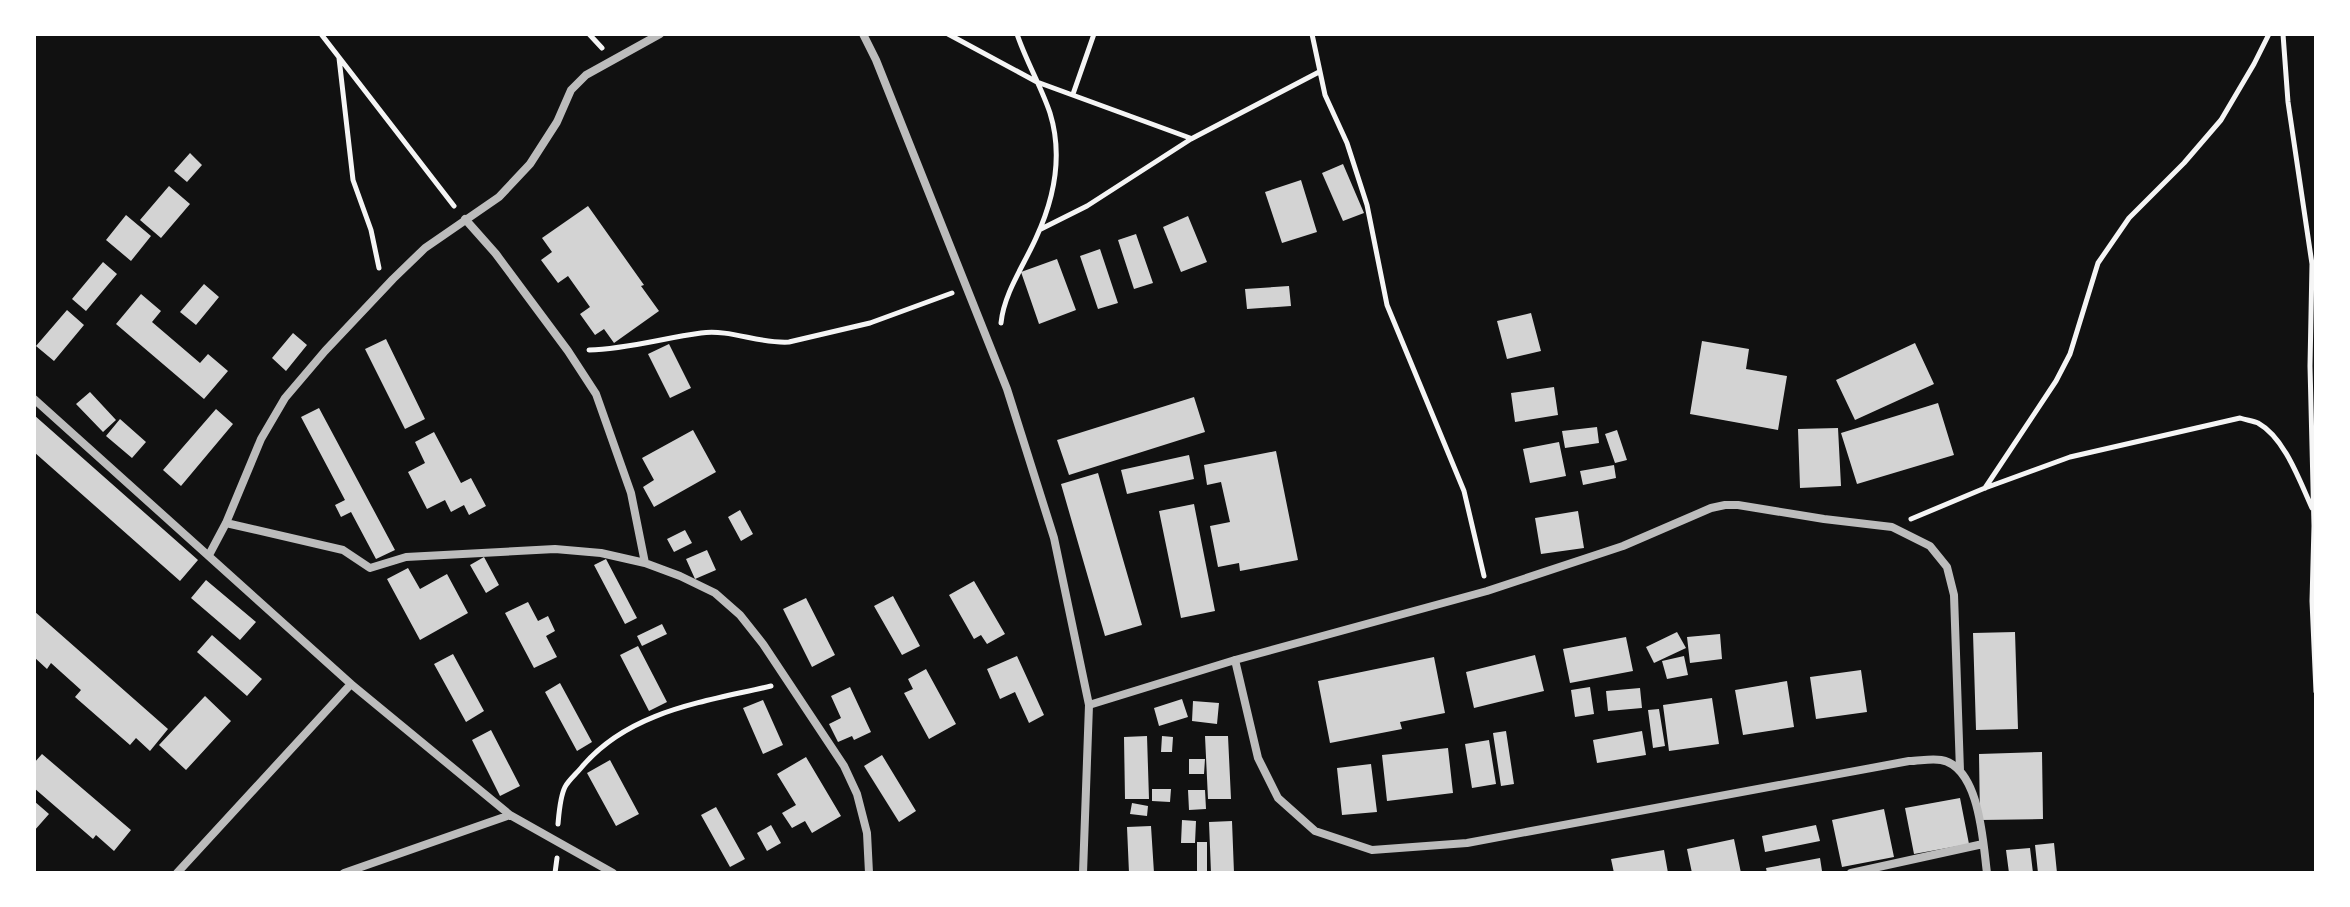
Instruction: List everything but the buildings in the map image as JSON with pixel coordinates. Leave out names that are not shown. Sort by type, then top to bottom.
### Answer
[{"type":"street","points":[[209,555],[226,523],[261,439],[285,398],[383,289],[425,248],[499,197],[530,164],[557,122],[571,90],[586,75],[660,34]]},
{"type":"street","points":[[863,34],[1007,389],[1054,538],[1089,705],[1083,873]]},
{"type":"street","points":[[465,219],[496,254],[596,394],[631,493],[645,563]]},
{"type":"street","points":[[34,399],[351,684],[510,815],[613,873]]},
{"type":"street","points":[[1089,705],[1235,660],[1487,591],[1623,546],[1711,508],[1738,505],[1892,527],[1930,546],[1947,567],[1954,595],[1960,771],[1977,802],[1987,873]]},
{"type":"street","points":[[226,523],[343,550],[370,568],[406,557],[555,549],[601,553],[645,563],[715,593],[740,615],[844,766],[857,794],[867,833],[869,873]]},
{"type":"street","points":[[1235,660],[1258,758],[1278,798],[1315,831],[1372,850],[1467,843],[1909,761],[1943,760],[1960,771]]},
{"type":"street","points":[[177,873],[351,684]]},
{"type":"street","points":[[344,873],[510,815]]},
{"type":"street","points":[[1851,873],[1983,844]]},
{"type":"path","points":[[321,34],[465,219]]},
{"type":"path","points":[[948,34],[1037,82],[1191,139]]},
{"type":"path","points":[[1000,329],[1008,294],[1040,230],[1056,175],[1058,154],[1049,111],[1017,34]]},
{"type":"path","points":[[1073,94],[1094,34]]},
{"type":"path","points":[[1312,34],[1325,95],[1347,143],[1367,205],[1387,305],[1464,491],[1487,591]]},
{"type":"path","points":[[1985,488],[2056,381],[2070,354],[2098,263],[2129,218],[2184,163],[2221,120],[2269,34]]},
{"type":"path","points":[[2283,34],[2288,102],[2312,264],[2312,601],[2316,692]]},
{"type":"path","points":[[339,58],[353,180],[371,230],[383,289]]},
{"type":"path","points":[[1040,230],[1087,206],[1191,139],[1319,72]]},
{"type":"path","points":[[568,351],[629,348],[703,332],[776,343],[789,342],[870,323],[967,287]]},
{"type":"path","points":[[1892,527],[2070,457],[2240,418],[2256,422],[2272,433],[2294,468],[2313,512]]},
{"type":"path","points":[[559,842],[558,822],[565,787],[596,750],[659,714],[701,701],[787,682]]}]
